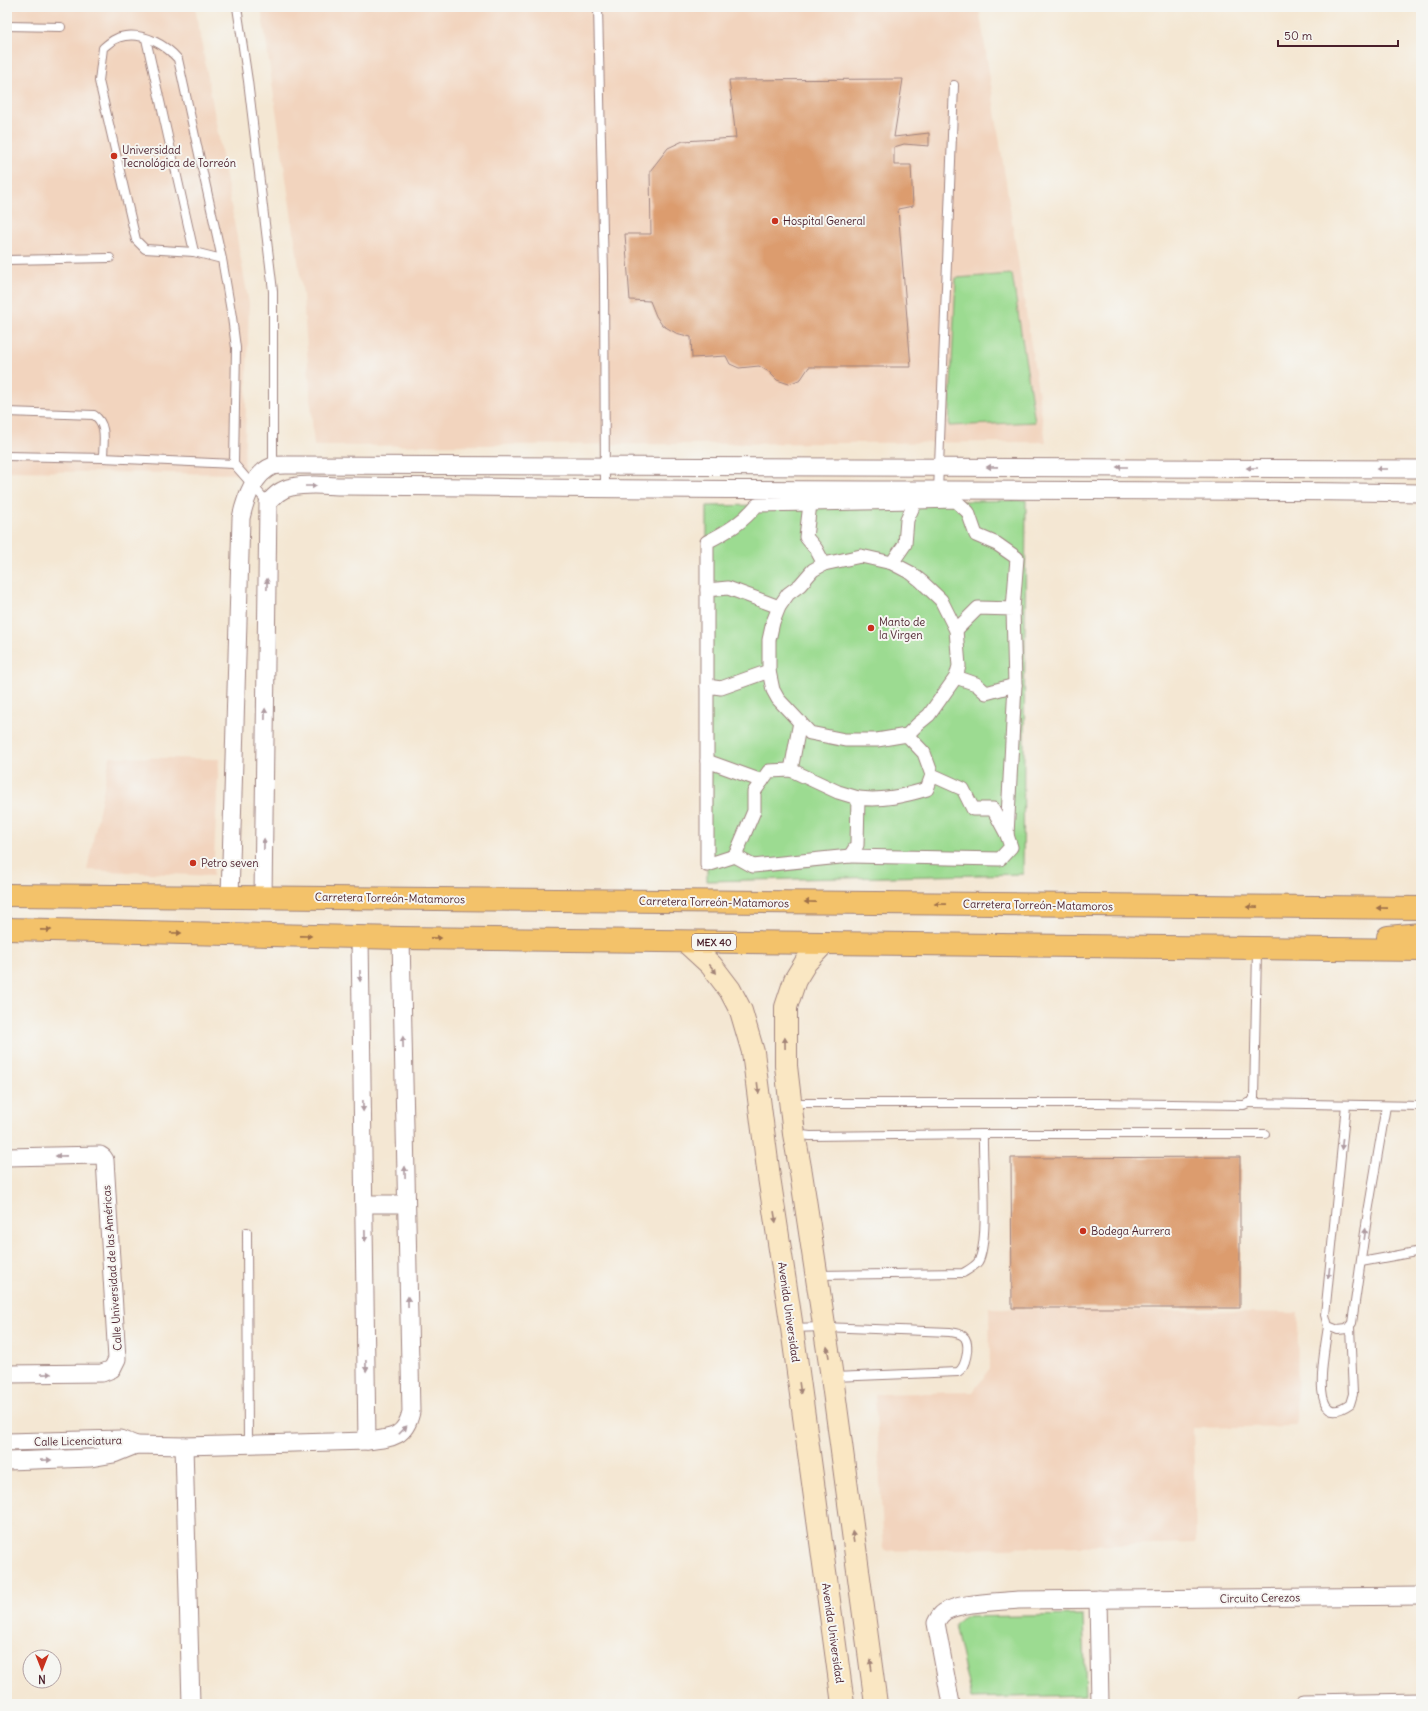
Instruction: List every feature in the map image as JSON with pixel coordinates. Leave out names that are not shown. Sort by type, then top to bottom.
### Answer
[{"type":"highway","name":"Carretera Torreón-Matamoros","points":[[7,895],[1421,908]]},
{"type":"highway","name":"MEX 40","points":[[7,929],[401,938],[1421,950]]},
{"type":"highway","points":[[1349,949],[1370,940],[1392,936],[1421,934]]},
{"type":"main road","name":"Avenida Universidad","points":[[686,942],[711,965],[730,990],[741,1011],[753,1052],[769,1177],[792,1328],[843,1704]]},
{"type":"main road","points":[[824,944],[806,962],[795,980],[786,1007],[786,1066],[794,1134],[823,1327],[832,1376],[876,1704]]},
{"type":"main road","points":[[769,1177],[801,1173]]},
{"type":"street","points":[[230,897],[241,518],[244,503],[253,485],[263,472],[273,466],[1421,469]]},
{"type":"street","points":[[790,468],[790,489]]},
{"type":"street","points":[[1291,468],[1292,491]]},
{"type":"street","points":[[263,897],[268,503],[276,494],[284,489],[298,486],[1421,493]]},
{"type":"street","points":[[932,775],[963,789],[973,809],[993,809],[1007,834],[1011,847],[1000,859],[850,856],[752,866],[735,856],[707,865],[707,542],[730,530],[745,519],[757,505],[956,501],[968,512],[976,534],[996,544],[1017,558],[1013,609],[1015,685],[1007,834]]},
{"type":"street","points":[[892,563],[905,544],[907,520],[915,502]]},
{"type":"street","points":[[810,504],[806,537],[816,549],[824,564]]},
{"type":"street","points":[[861,556],[892,563],[911,573],[922,581],[941,600],[956,630],[959,666],[956,677],[929,715],[907,735],[877,740],[845,740],[810,733],[778,699],[773,690],[769,671],[769,640],[773,622],[779,607],[788,594],[813,570],[824,564],[861,556]]},
{"type":"street","points":[[707,590],[728,588],[779,607]]},
{"type":"street","points":[[956,630],[978,608],[1013,609]]},
{"type":"street","points":[[707,686],[721,688],[769,671]]},
{"type":"street","points":[[956,677],[976,684],[986,693],[1015,685]]},
{"type":"street","points":[[791,770],[800,722]]},
{"type":"street","points":[[735,856],[754,811],[754,792],[769,771],[791,770],[838,792],[858,798],[881,800],[906,796],[926,789],[932,775],[924,753],[907,735]]},
{"type":"street","points":[[707,761],[762,780]]},
{"type":"street","points":[[850,856],[857,845],[858,798]]},
{"type":"street","points":[[360,937],[367,1441]]},
{"type":"street","points":[[136,1445],[184,1446],[367,1441],[396,1436],[404,1430],[409,1423],[411,1412],[401,938]]},
{"type":"street","name":"Calle Universidad de las Américas","points":[[7,1157],[100,1155],[105,1160],[117,1359],[112,1369],[102,1373],[7,1374]]},
{"type":"street","points":[[364,1204],[406,1204]]},
{"type":"street","name":"Calle Licenciatura","points":[[7,1442],[121,1439],[136,1445]]},
{"type":"street","name":"Calle Licenciatura","points":[[7,1461],[91,1458],[114,1454],[136,1445]]},
{"type":"street","points":[[184,1446],[191,1704]]},
{"type":"street","name":"Circuito Cerezos","points":[[951,1704],[936,1623],[941,1615],[953,1608],[980,1603],[1018,1600],[1421,1596]]},
{"type":"street","points":[[1098,1599],[1100,1704]]},
{"type":"street","points":[[1304,1704],[1421,1702]]},
{"type":"lane","points":[[237,7],[249,89],[273,291],[273,466]]},
{"type":"lane","points":[[598,7],[604,268],[605,489]]},
{"type":"lane","points":[[7,26],[62,27]]},
{"type":"lane","points":[[222,260],[194,252],[145,249],[136,240],[99,81],[103,48],[112,40],[124,36],[136,36],[161,44],[170,50],[178,59],[222,260],[236,348],[234,464],[268,503]]},
{"type":"lane","points":[[146,39],[194,252]]},
{"type":"lane","points":[[938,491],[954,85]]},
{"type":"lane","points":[[7,260],[110,258]]},
{"type":"lane","points":[[7,412],[94,415],[100,419],[103,426],[103,458]]},
{"type":"lane","points":[[7,456],[103,458],[234,464]]},
{"type":"lane","points":[[1248,1103],[1254,1098],[1257,949]]},
{"type":"lane","points":[[790,1103],[1097,1103],[1240,1105],[1248,1103],[1421,1106]]},
{"type":"lane","points":[[1346,1105],[1325,1315],[1328,1326],[1321,1385],[1322,1398],[1328,1407],[1336,1410],[1344,1409],[1350,1404],[1353,1394],[1350,1327],[1386,1106]]},
{"type":"lane","points":[[794,1134],[810,1136],[983,1134],[1265,1134]]},
{"type":"lane","points":[[816,1276],[963,1273],[972,1268],[977,1263],[982,1251],[984,1226],[983,1134]]},
{"type":"lane","points":[[247,1232],[248,1444]]},
{"type":"lane","points":[[1361,1262],[1421,1250]]},
{"type":"lane","points":[[1328,1326],[1338,1330],[1347,1329],[1350,1327]]},
{"type":"lane","points":[[792,1328],[823,1327],[950,1332],[959,1334],[966,1342],[966,1357],[963,1367],[958,1372],[832,1376]]},
{"type":"shaded area","name":"Universidad Tecnológica de Torreón","points":[[7,7],[195,7],[249,304],[244,474],[7,471]]},
{"type":"shaded area","points":[[261,7],[979,7],[1046,442],[314,446],[303,295]]},
{"type":"shaded area","points":[[110,757],[219,759],[213,876],[87,870]]},
{"type":"shaded area","points":[[989,1308],[1298,1313],[1297,1426],[1193,1428],[1196,1543],[884,1551],[875,1394],[973,1392],[990,1368]]},
{"type":"green space","points":[[1012,274],[1035,422],[949,426],[956,278]]},
{"type":"green space","points":[[1026,500],[1023,874],[707,881],[707,506]]},
{"type":"green space","points":[[1083,1615],[1086,1695],[971,1698],[955,1625],[963,1617]]},
{"type":"building","name":"Hospital General","points":[[903,79],[894,137],[929,133],[929,146],[904,144],[894,147],[894,165],[911,165],[913,206],[898,209],[911,367],[809,367],[801,379],[789,384],[777,380],[769,372],[759,366],[739,368],[730,364],[726,356],[692,358],[691,337],[676,333],[662,325],[656,316],[650,301],[630,300],[625,234],[651,234],[650,171],[668,148],[683,141],[736,138],[729,80]]},
{"type":"building","points":[[1240,1157],[1240,1308],[1012,1308],[1011,1158]]},
{"type":"place","name":"Universidad Tecnológica de Torreón","points":[[114,156]]},
{"type":"place","name":"Hospital General","points":[[775,221]]},
{"type":"place","name":"Manto de la Virgen","points":[[871,628]]},
{"type":"place","name":"Petro seven","points":[[193,863]]},
{"type":"place","name":"Bodega Aurrera","points":[[1083,1231]]}]
